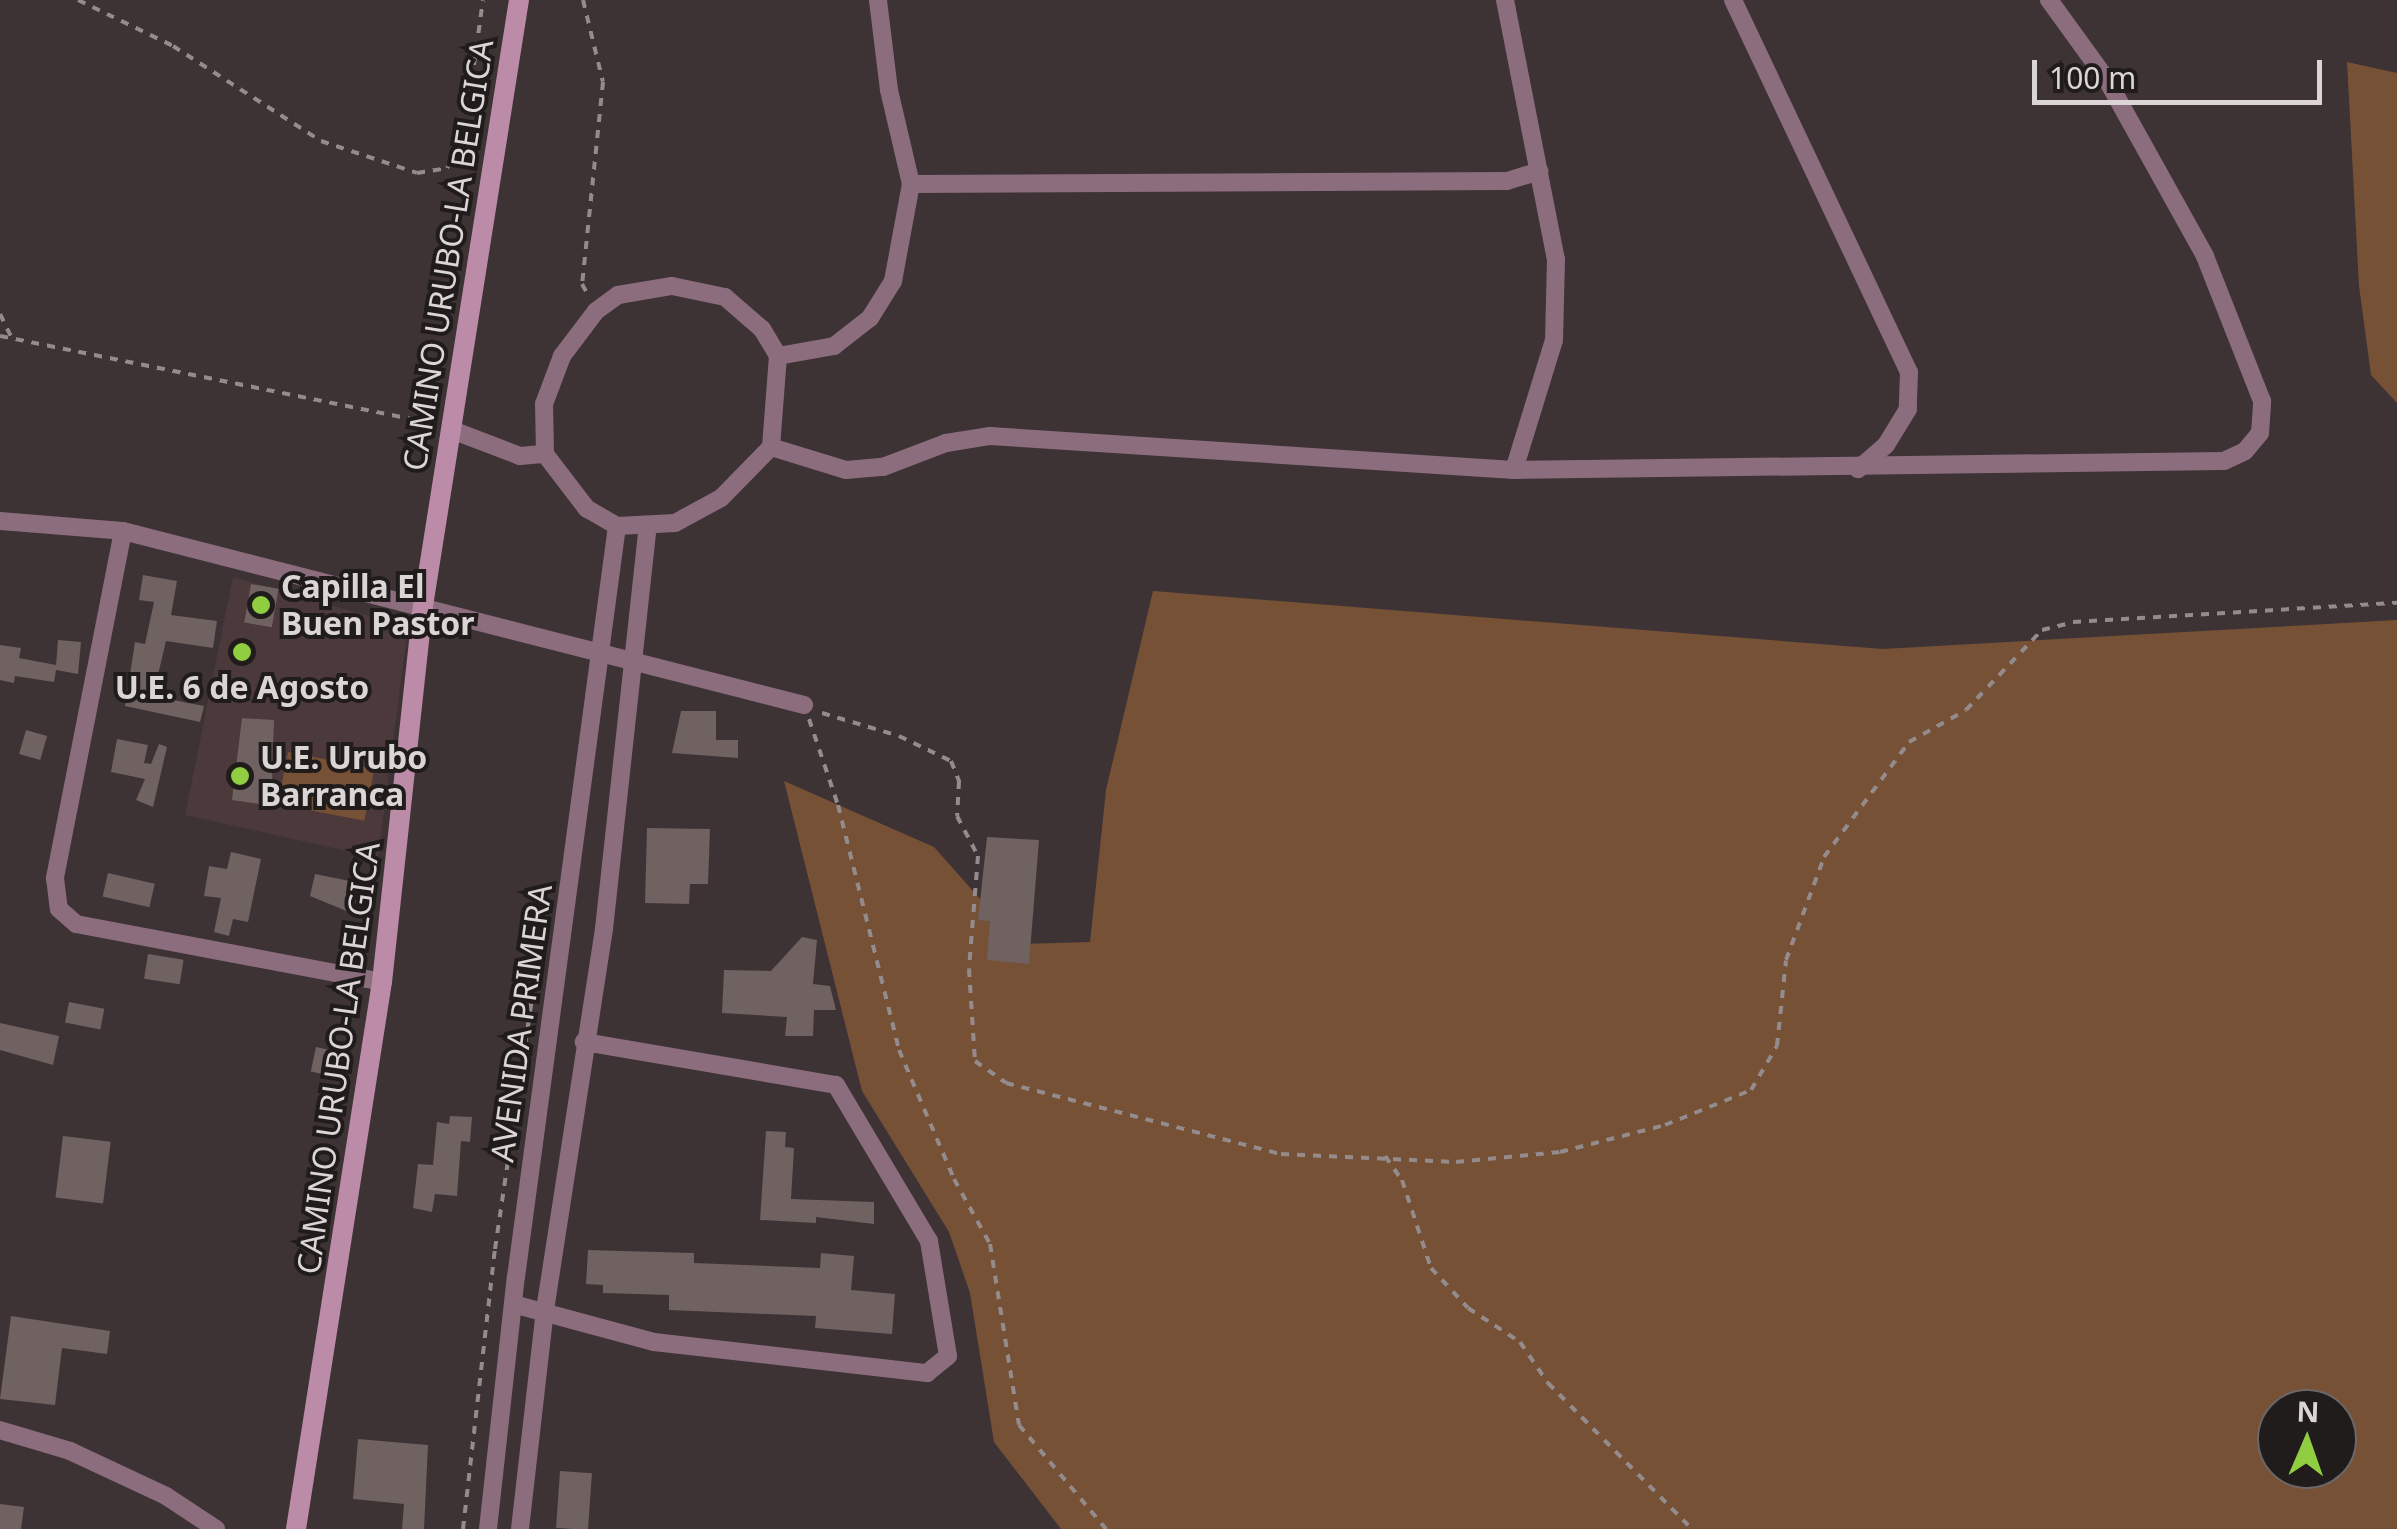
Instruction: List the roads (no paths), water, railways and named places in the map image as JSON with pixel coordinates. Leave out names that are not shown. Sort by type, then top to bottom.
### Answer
[{"type":"main road","name":"CAMINO URUBO-LA BELGICA","points":[[296,1529],[382,982],[423,606],[519,0]]},
{"type":"street","points":[[778,356],[834,346],[870,318],[893,280],[911,184],[888,90],[878,0]]},
{"type":"street","points":[[1506,0],[1556,259],[1554,340],[1514,470]]},
{"type":"street","points":[[1733,0],[1909,372],[1908,408],[1886,445],[1858,470]]},
{"type":"street","points":[[771,446],[846,470],[883,467],[946,443],[990,436],[1514,470],[1858,470],[2224,461],[2260,433],[2262,401],[2205,256],[2107,80],[2049,0]]},
{"type":"street","points":[[911,184],[1507,181],[1538,171]]},
{"type":"street","points":[[644,288],[698,290],[725,297],[746,314],[778,356],[771,446],[721,498],[675,523],[616,526],[587,509],[545,454],[544,404],[562,356],[596,311],[618,295],[644,288]]},
{"type":"street","points":[[452,430],[520,456],[545,454]]},
{"type":"street","points":[[0,521],[123,531],[423,606],[634,665],[804,705]]},
{"type":"street","name":"AVENIDA PRIMERA","points":[[488,1529],[513,1304],[602,656],[616,526]]},
{"type":"street","name":"AVENIDA PRIMERA","points":[[520,1529],[545,1310],[634,665],[648,527]]},
{"type":"street","points":[[123,531],[55,878],[58,910],[76,924],[382,982]]},
{"type":"street","points":[[513,1304],[654,1342],[927,1373],[948,1356],[929,1241],[836,1085],[584,1042]]},
{"type":"street","points":[[0,1430],[70,1451],[166,1496],[216,1529]]},
{"type":"place","name":"Capilla El Buen Pastor","points":[[261,605]]},
{"type":"place","name":"U.E. 6 de Agosto","points":[[242,652]]},
{"type":"place","name":"U.E. Urubo Barranca","points":[[240,776]]}]
